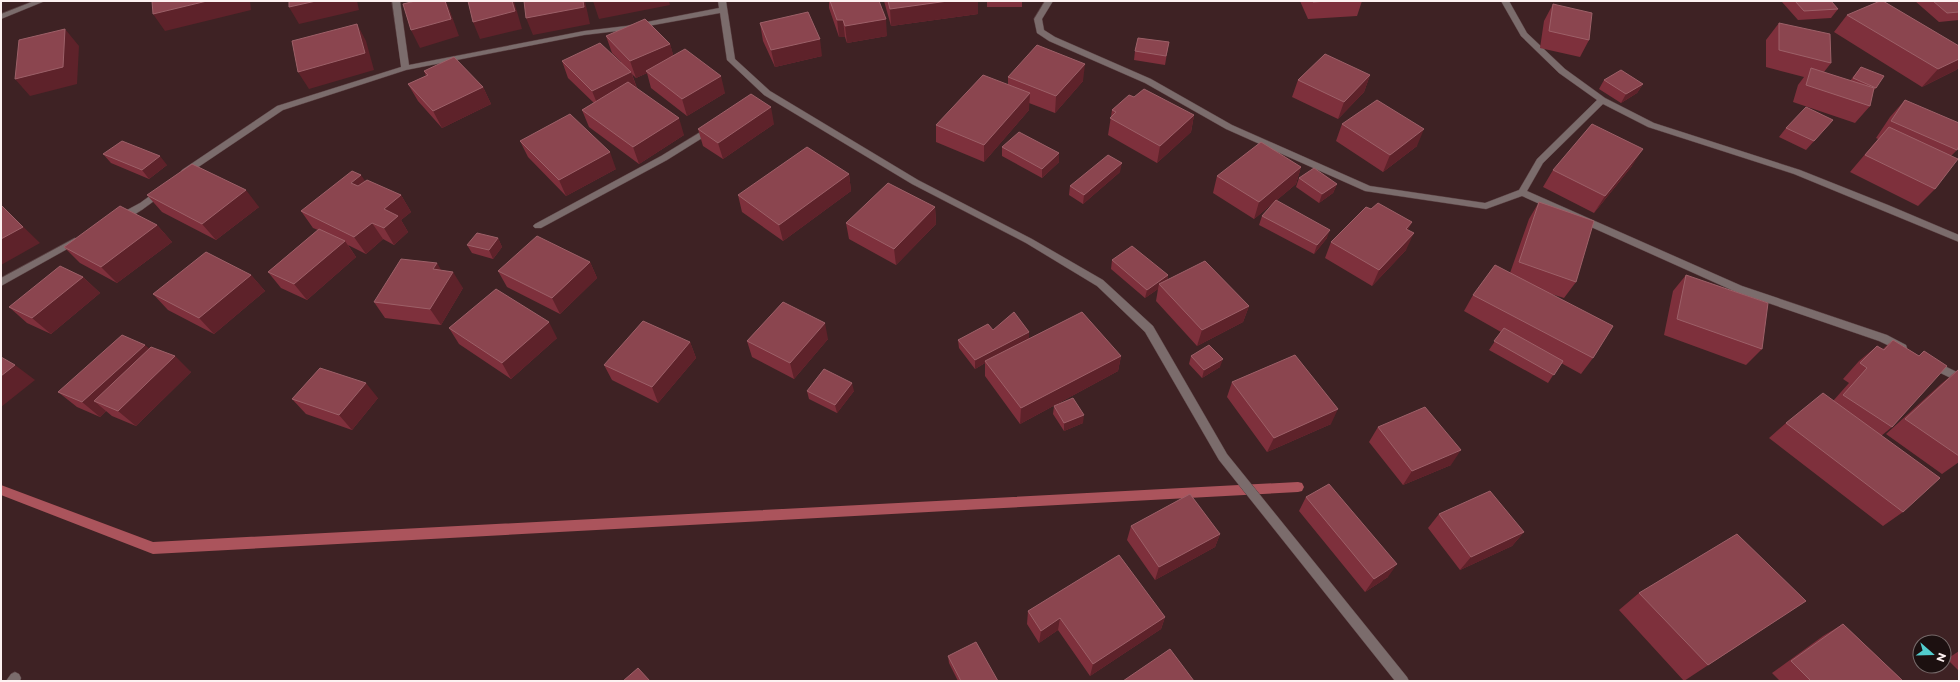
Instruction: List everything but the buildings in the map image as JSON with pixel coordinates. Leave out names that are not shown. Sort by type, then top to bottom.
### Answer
[{"type":"street","points":[[1,17],[41,1]]},
{"type":"street","points":[[396,1],[405,68]]},
{"type":"street","points":[[1049,1],[1038,19],[1040,31],[1052,39],[1148,81],[1229,127],[1368,189],[1486,206],[1522,192],[1540,161],[1602,100]]},
{"type":"street","points":[[1504,1],[1524,34],[1562,71],[1602,100],[1651,125],[1797,172],[1885,207],[1959,239]]},
{"type":"street","points":[[179,177],[280,108],[405,68],[584,33],[626,28],[722,5],[731,60],[764,95],[915,182],[1029,241],[1100,283],[1150,329],[1223,458],[1403,681]]},
{"type":"street","points":[[538,226],[664,158],[722,122]]},
{"type":"street","points":[[109,223],[142,205],[167,186]]},
{"type":"street","points":[[1522,192],[1739,289],[1883,338],[1910,353]]},
{"type":"street","points":[[1,282],[82,238]]},
{"type":"street","points":[[1924,360],[1959,378]]},
{"type":"waterway","points":[[1,490],[153,548],[1298,487]]}]
